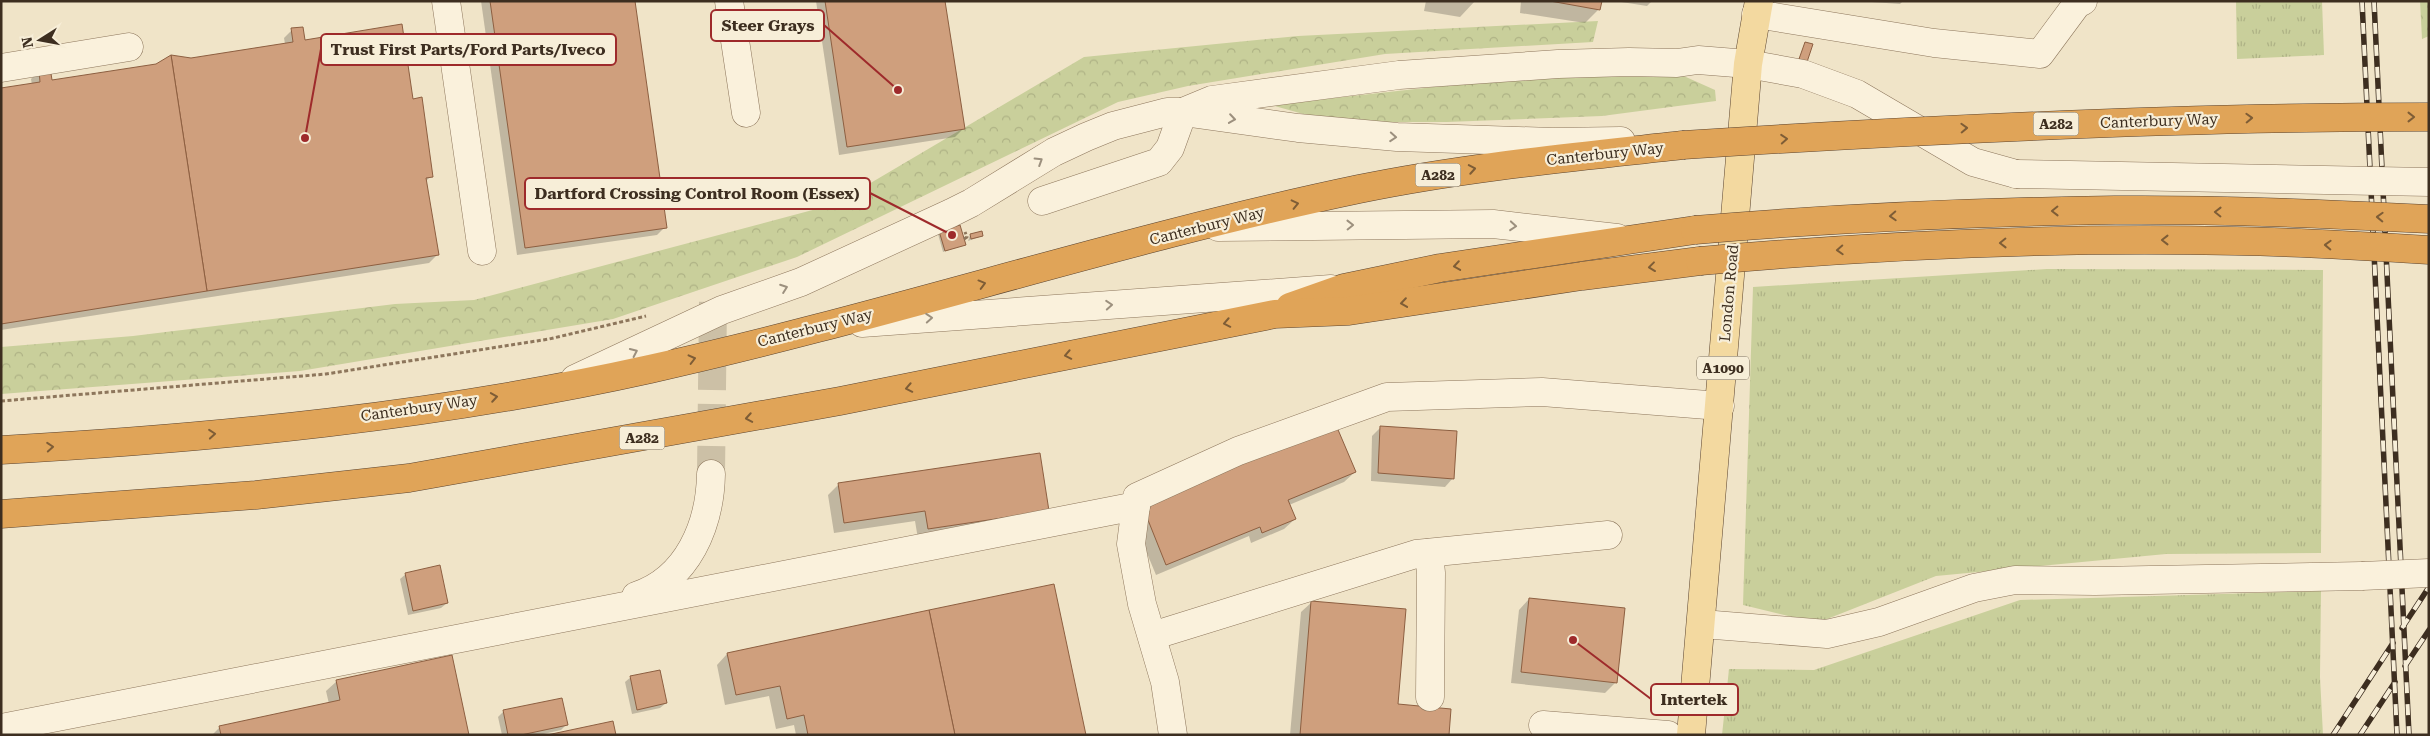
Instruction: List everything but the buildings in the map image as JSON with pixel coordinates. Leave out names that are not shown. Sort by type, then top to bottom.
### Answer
[{"type":"highway","name":"Canterbury Way","points":[[1,450],[232,433],[396,413],[558,387],[649,369],[828,326],[1197,228],[1360,189],[1482,168],[1683,145],[1898,131],[2104,122],[2288,117],[2429,116]]},
{"type":"highway","name":"A282","points":[[1275,314],[1310,298],[1344,288],[1440,268],[1696,230],[1922,215],[2116,210],[2288,213],[2429,219]]},
{"type":"highway","name":"A282","points":[[1,514],[256,496],[409,478],[840,401],[1275,314],[1349,311],[1582,276],[1700,261],[1808,251],[1942,244],[2119,240],[2236,241],[2429,250]]},
{"type":"main road","name":"London Road","points":[[1691,735],[1702,624],[1748,64],[1757,7]]},
{"type":"lane","points":[[446,1],[482,251]]},
{"type":"lane","points":[[729,1],[746,113]]},
{"type":"lane","points":[[1757,7],[1934,43],[2040,54],[2077,4],[2083,1]]},
{"type":"lane","points":[[1,68],[129,47]]},
{"type":"lane","points":[[1042,202],[1159,162],[1170,148],[1184,112],[1212,100],[1399,75],[1620,62],[1677,63],[1698,60],[1748,64],[1803,74],[1857,94],[1973,162],[2016,174],[2429,182]]},
{"type":"lane","points":[[558,387],[722,310],[801,282],[951,213],[971,203],[1054,152],[1086,137],[1147,116],[1184,112],[1298,128],[1397,137],[1553,142],[1629,141],[1683,145]]},
{"type":"lane","points":[[1197,228],[1493,224],[1628,239]]},
{"type":"lane","points":[[828,326],[1344,288]]},
{"type":"lane","points":[[1174,735],[1165,682],[1142,604],[1130,544],[1137,497],[1238,452],[1387,397],[1542,392],[1720,406]]},
{"type":"lane","points":[[585,614],[653,591],[677,570],[694,547],[706,519],[711,497],[711,474]]},
{"type":"lane","points":[[1,728],[1136,506]]},
{"type":"lane","points":[[1152,636],[1416,554],[1608,535]]},
{"type":"lane","points":[[1428,553],[1431,573],[1430,697]]},
{"type":"lane","points":[[1702,624],[1827,634],[1879,622],[1974,588],[2015,580],[2095,582],[2429,573]]},
{"type":"lane","points":[[1543,724],[1668,735]]},
{"type":"path","points":[[1,401],[326,374],[549,339],[649,315]]},
{"type":"green space","points":[[2236,1],[2322,1],[2324,55],[2237,59]]},
{"type":"green space","points":[[2420,1],[2429,1],[2429,36],[2422,39]]},
{"type":"green space","points":[[1598,21],[1593,42],[1385,54],[1188,86],[1118,102],[797,257],[613,319],[300,371],[1,394],[1,347],[133,336],[395,304],[474,300],[835,204],[1084,57],[1298,36]]},
{"type":"green space","points":[[1677,73],[1715,90],[1716,101],[1602,116],[1447,122],[1332,122],[1271,105],[1552,74]]},
{"type":"green space","points":[[2047,269],[2323,270],[2321,553],[2166,554],[1936,576],[1817,623],[1743,605],[1753,287]]},
{"type":"green space","points":[[2321,591],[2320,677],[2323,735],[1722,735],[1729,669],[1814,670],[2020,600]]},
{"type":"tunnel","points":[[711,474],[713,302]]},
{"type":"railway","points":[[2362,1],[2397,735]]},
{"type":"railway","points":[[2374,1],[2409,735]]},
{"type":"railway","points":[[2402,628],[2429,587]]},
{"type":"railway","points":[[2405,666],[2429,630]]},
{"type":"railway","points":[[2333,735],[2393,643]]},
{"type":"railway","points":[[2360,735],[2395,682]]},
{"type":"place","name":"Steer Grays","points":[[898,90]]},
{"type":"place","name":"Trust First Parts/Ford Parts/Iveco","points":[[305,138]]},
{"type":"place","name":"Dartford Crossing Control Room (Essex)","points":[[952,235]]},
{"type":"place","name":"Intertek","points":[[1573,640]]}]
